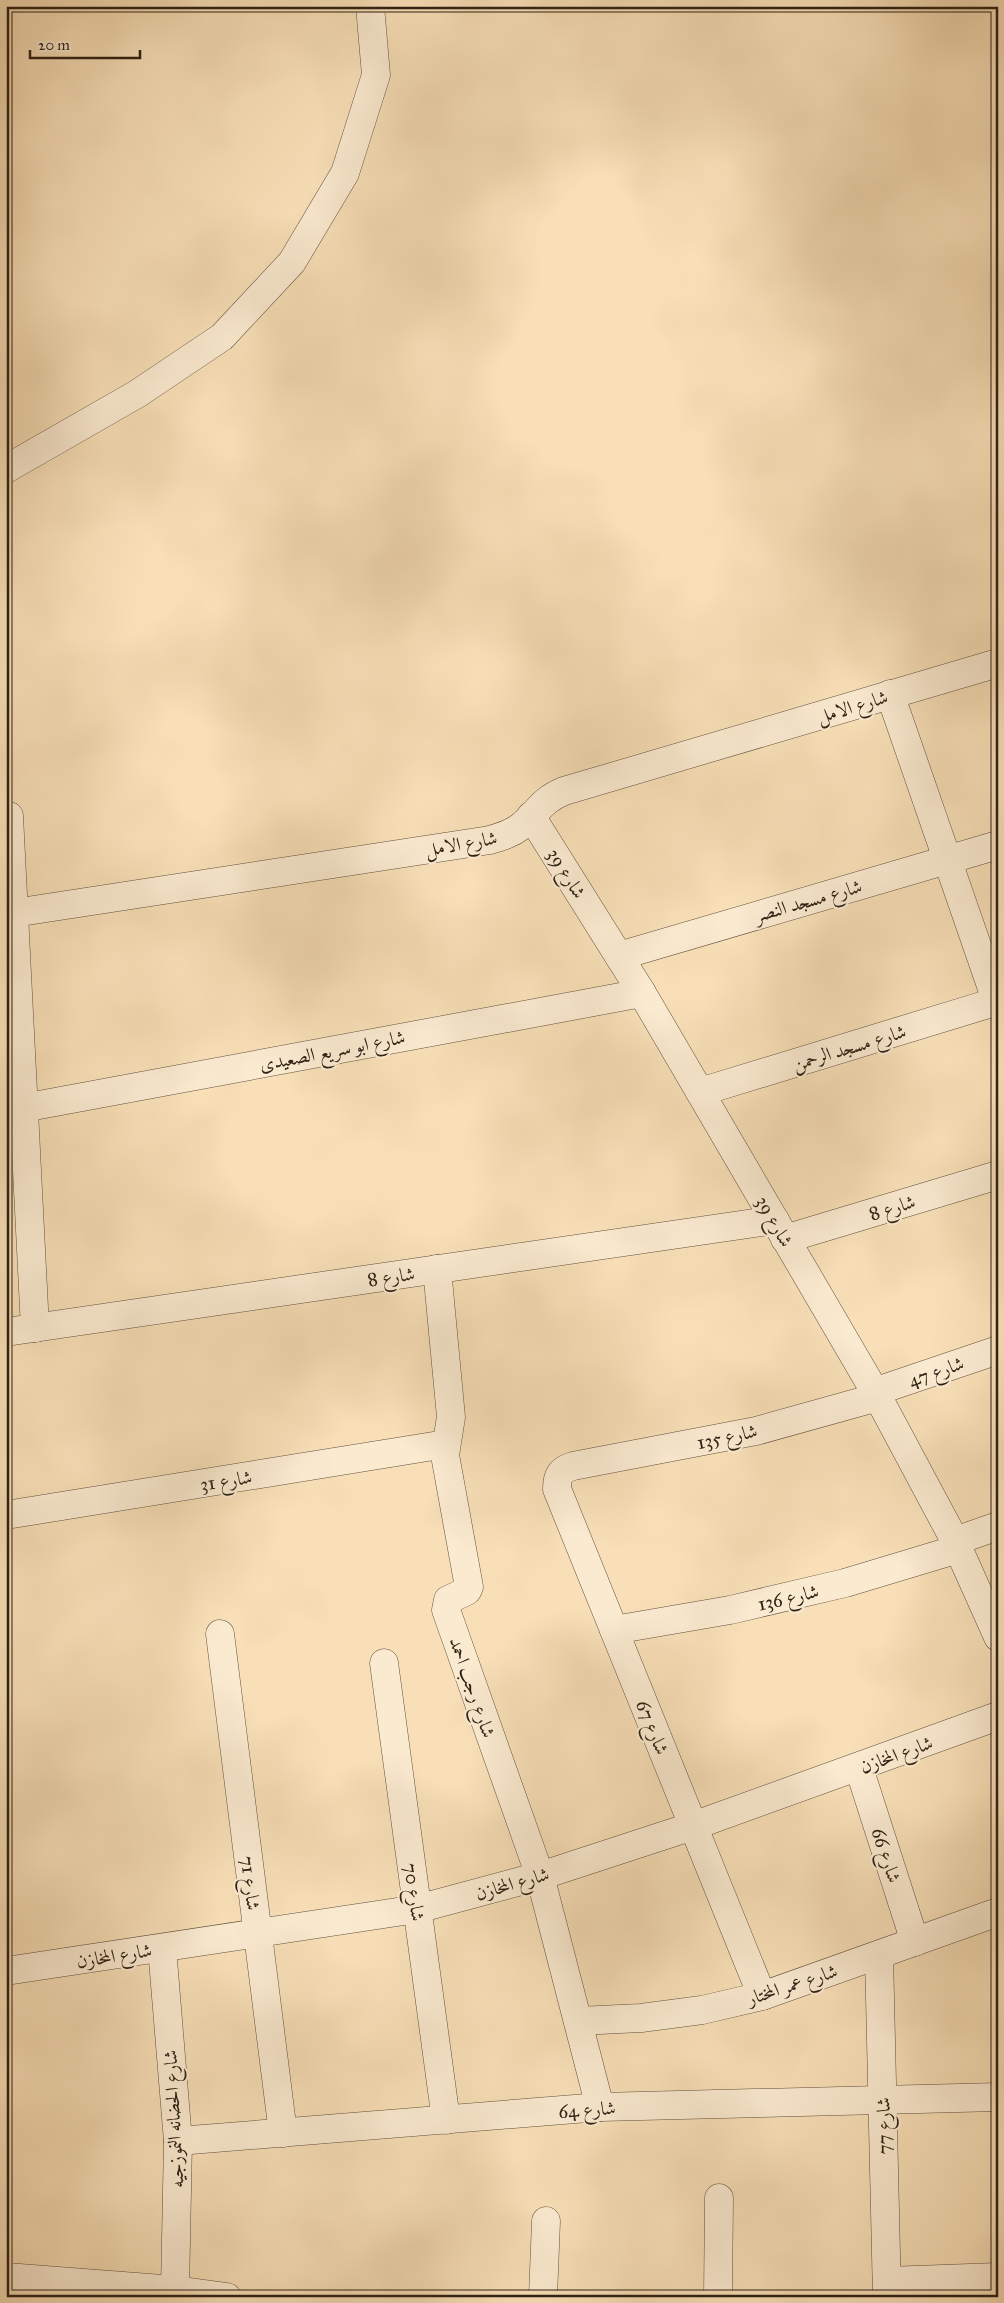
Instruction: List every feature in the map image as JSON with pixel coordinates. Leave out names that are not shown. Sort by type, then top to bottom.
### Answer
[{"type":"street","points":[[6,469],[137,394],[222,337],[292,262],[344,173],[376,75],[370,6]]},
{"type":"street","name":"شارع الامل","points":[[14,912],[490,840],[520,828],[551,797],[564,791],[998,663]]},
{"type":"street","points":[[890,694],[997,1003]]},
{"type":"street","points":[[9,816],[34,1328]]},
{"type":"street","name":"شارع 39","points":[[531,816],[642,993],[876,1395],[957,1545],[998,1637]]},
{"type":"street","name":"شارع مسجد النصر","points":[[619,956],[998,845]]},
{"type":"street","name":"شارع ابو سريع الصعيدى","points":[[23,1108],[642,993]]},
{"type":"street","name":"شارع مسجد الرحمن","points":[[700,1092],[997,1003]]},
{"type":"street","name":"شارع 8","points":[[6,1332],[437,1269],[780,1229],[998,1175]]},
{"type":"street","name":"شارع رجب احمد","points":[[437,1269],[451,1418],[446,1444],[446,1467],[470,1587],[467,1591],[448,1600],[446,1610],[540,1876],[600,2108]]},
{"type":"street","name":"شارع 47","points":[[876,1395],[998,1350]]},
{"type":"street","name":"شارع 135","points":[[573,1466],[756,1431],[876,1395]]},
{"type":"street","name":"شارع 31","points":[[6,1515],[446,1444]]},
{"type":"street","name":"شارع 67","points":[[573,1466],[563,1470],[557,1478],[557,1489],[762,1996]]},
{"type":"street","name":"شارع 136","points":[[614,1630],[730,1610],[846,1583],[957,1545],[998,1526]]},
{"type":"street","name":"شارع 71","points":[[220,1634],[283,2133]]},
{"type":"street","name":"شارع 70","points":[[384,1663],[446,2120]]},
{"type":"street","name":"شارع المخازن","points":[[6,1972],[417,1909],[540,1876],[693,1826],[859,1768],[998,1716]]},
{"type":"street","name":"شارع 66","points":[[859,1768],[914,1942]]},
{"type":"street","name":"شارع عمر المختار","points":[[578,2021],[641,2018],[684,2013],[762,1996],[998,1912]]},
{"type":"street","name":"شارع الحضانه النموزجيه","points":[[162,1948],[178,2141],[175,2290]]},
{"type":"street","name":"شارع 77","points":[[879,1955],[887,2289]]},
{"type":"street","name":"شارع 64","points":[[178,2141],[600,2108],[998,2097]]},
{"type":"street","points":[[718,2297],[719,2198]]},
{"type":"street","points":[[543,2297],[546,2221]]},
{"type":"street","points":[[6,2277],[175,2290],[227,2297]]},
{"type":"street","points":[[887,2289],[972,2287],[998,2277]]}]
